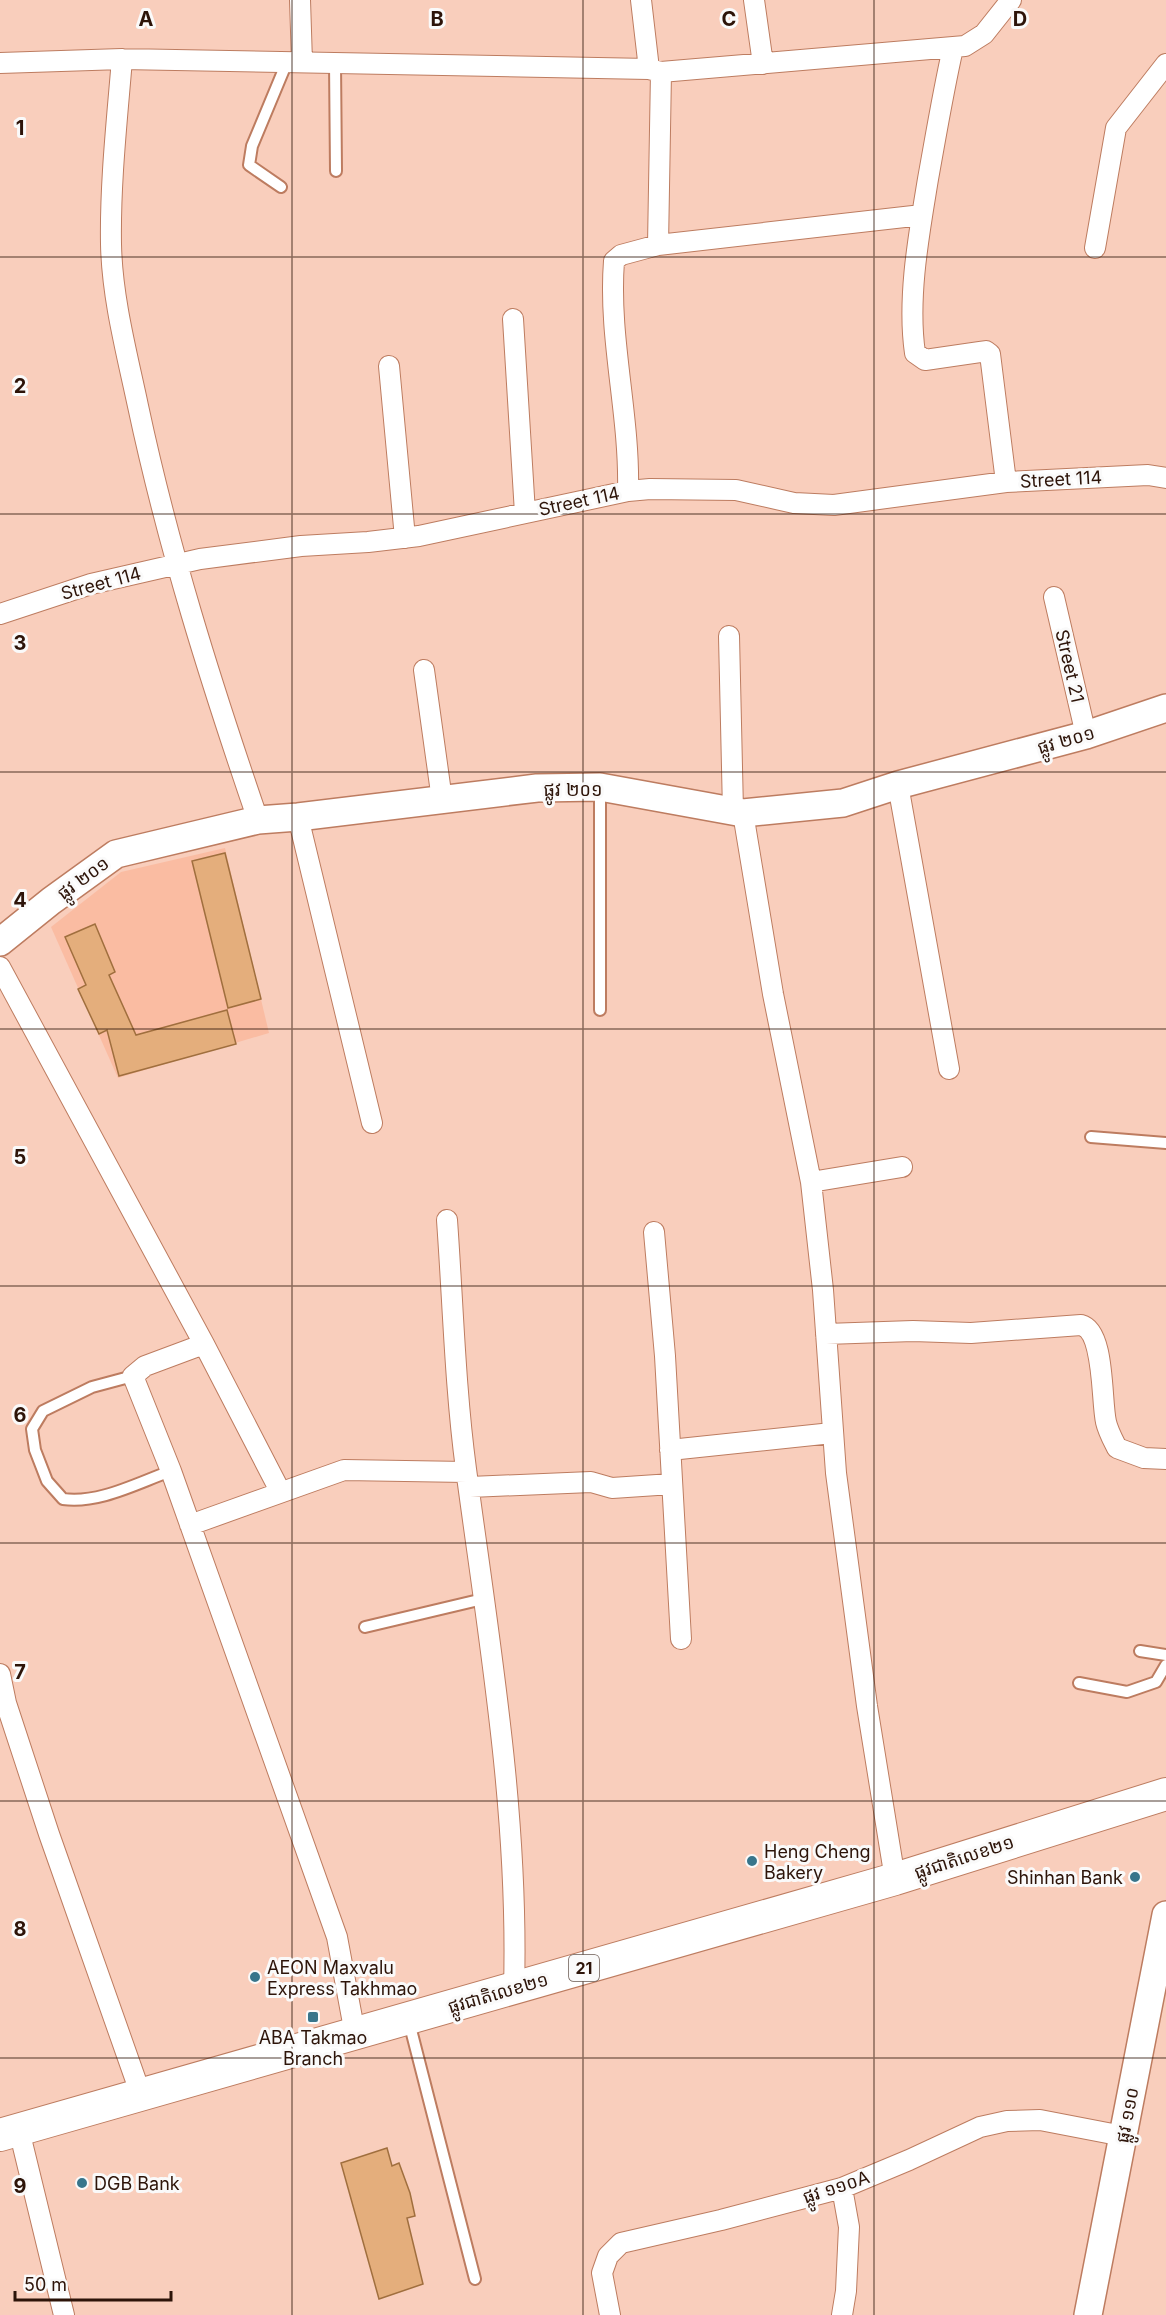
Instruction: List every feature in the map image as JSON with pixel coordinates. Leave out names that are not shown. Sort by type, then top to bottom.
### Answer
[{"type":"main road","name":"ផ្លូវជាតិលេខ២១","points":[[10,2132],[895,1879],[1166,1794]]},
{"type":"street","points":[[295,62],[300,0]]},
{"type":"street","points":[[641,0],[655,71],[658,245]]},
{"type":"street","points":[[754,0],[763,64]]},
{"type":"street","points":[[0,63],[122,59],[655,71],[965,46],[984,34],[1011,0]]},
{"type":"street","points":[[953,48],[922,215],[912,333],[915,353],[925,360],[986,351],[990,354],[1006,482]]},
{"type":"street","points":[[122,59],[111,246],[120,322],[155,484],[176,564],[220,708],[258,820]]},
{"type":"street","points":[[1095,248],[1116,128],[1166,64]]},
{"type":"street","points":[[628,491],[629,466],[613,294],[614,261],[621,255],[658,245],[922,215]]},
{"type":"street","points":[[513,319],[525,513]]},
{"type":"street","points":[[389,366],[405,538]]},
{"type":"street","name":"Street 114","points":[[0,614],[92,584],[176,564],[302,546],[405,538],[486,523],[628,491],[736,490],[794,503],[834,505],[1006,482],[1148,475],[1166,478]]},
{"type":"street","name":"Street 21","points":[[1053,597],[1086,735]]},
{"type":"street","points":[[729,636],[738,812],[811,1182],[823,1290],[832,1433],[867,1706],[895,1879]]},
{"type":"street","points":[[424,670],[442,800]]},
{"type":"street","name":"ផ្លូវ ២០១","points":[[0,942],[51,901],[116,854],[258,820],[537,788],[600,787],[738,812],[843,803],[898,785],[1086,735],[1166,708]]},
{"type":"street","points":[[898,785],[949,1069]]},
{"type":"street","points":[[298,817],[372,1124]]},
{"type":"street","points":[[0,967],[204,1344],[280,1491]]},
{"type":"street","points":[[811,1182],[902,1167]]},
{"type":"street","points":[[447,1220],[468,1479],[498,1702],[512,1848],[515,1932],[514,1989]]},
{"type":"street","points":[[654,1232],[665,1356],[681,1639]]},
{"type":"street","points":[[826,1335],[913,1331],[971,1332],[1088,1326],[1094,1334],[1106,1423],[1117,1448],[1144,1458],[1166,1459]]},
{"type":"street","points":[[204,1344],[144,1366],[133,1376],[171,1471],[337,1937],[355,2034]]},
{"type":"street","points":[[670,1450],[832,1433]]},
{"type":"street","points":[[190,1525],[344,1470],[468,1479],[591,1482],[612,1488],[672,1484]]},
{"type":"street","points":[[0,1674],[6,1704],[49,1834],[141,2095]]},
{"type":"street","name":"ផ្លូវ ១១០","points":[[1088,2315],[1166,1916]]},
{"type":"street","name":"ផ្លូវ ១១០A","points":[[610,2315],[602,2273],[608,2256],[621,2243],[843,2188],[980,2127],[1007,2121],[1040,2120],[1123,2136]]},
{"type":"street","points":[[10,2132],[64,2315]]},
{"type":"street","points":[[842,2315],[846,2291],[849,2227],[843,2188]]},
{"type":"lane","points":[[281,187],[249,165],[249,158],[252,146],[295,62]]},
{"type":"lane","points":[[335,63],[336,171]]},
{"type":"lane","points":[[600,787],[600,1010]]},
{"type":"lane","points":[[1090,1137],[1166,1143]]},
{"type":"lane","points":[[133,1376],[92,1387],[43,1411],[32,1429],[35,1450],[47,1481],[63,1499],[79,1501],[98,1497],[171,1471]]},
{"type":"lane","points":[[365,1627],[483,1599]]},
{"type":"lane","points":[[1140,1651],[1166,1655]]},
{"type":"lane","points":[[1079,1683],[1127,1692],[1156,1682],[1166,1665]]},
{"type":"lane","points":[[408,2019],[476,2279]]},
{"type":"shaded area","points":[[225,848],[269,1033],[118,1078],[51,927],[121,872]]},
{"type":"building","points":[[225,853],[261,999],[228,1008],[192,861]]},
{"type":"building","points":[[95,924],[115,972],[109,975],[136,1035],[227,1010],[236,1044],[119,1076],[107,1030],[99,1034],[78,989],[86,985],[65,937]]},
{"type":"building","points":[[387,2148],[392,2166],[399,2163],[410,2193],[415,2216],[407,2218],[423,2284],[379,2299],[341,2163]]},
{"type":"place","name":"Heng Cheng Bakery","points":[[752,1861]]},
{"type":"place","name":"Shinhan Bank","points":[[1135,1877]]},
{"type":"place","name":"AEON Maxvalu Express Takhmao","points":[[255,1977]]},
{"type":"place","name":"ABA Takmao Branch","points":[[313,2017]]},
{"type":"place","name":"DGB Bank","points":[[82,2183]]}]
